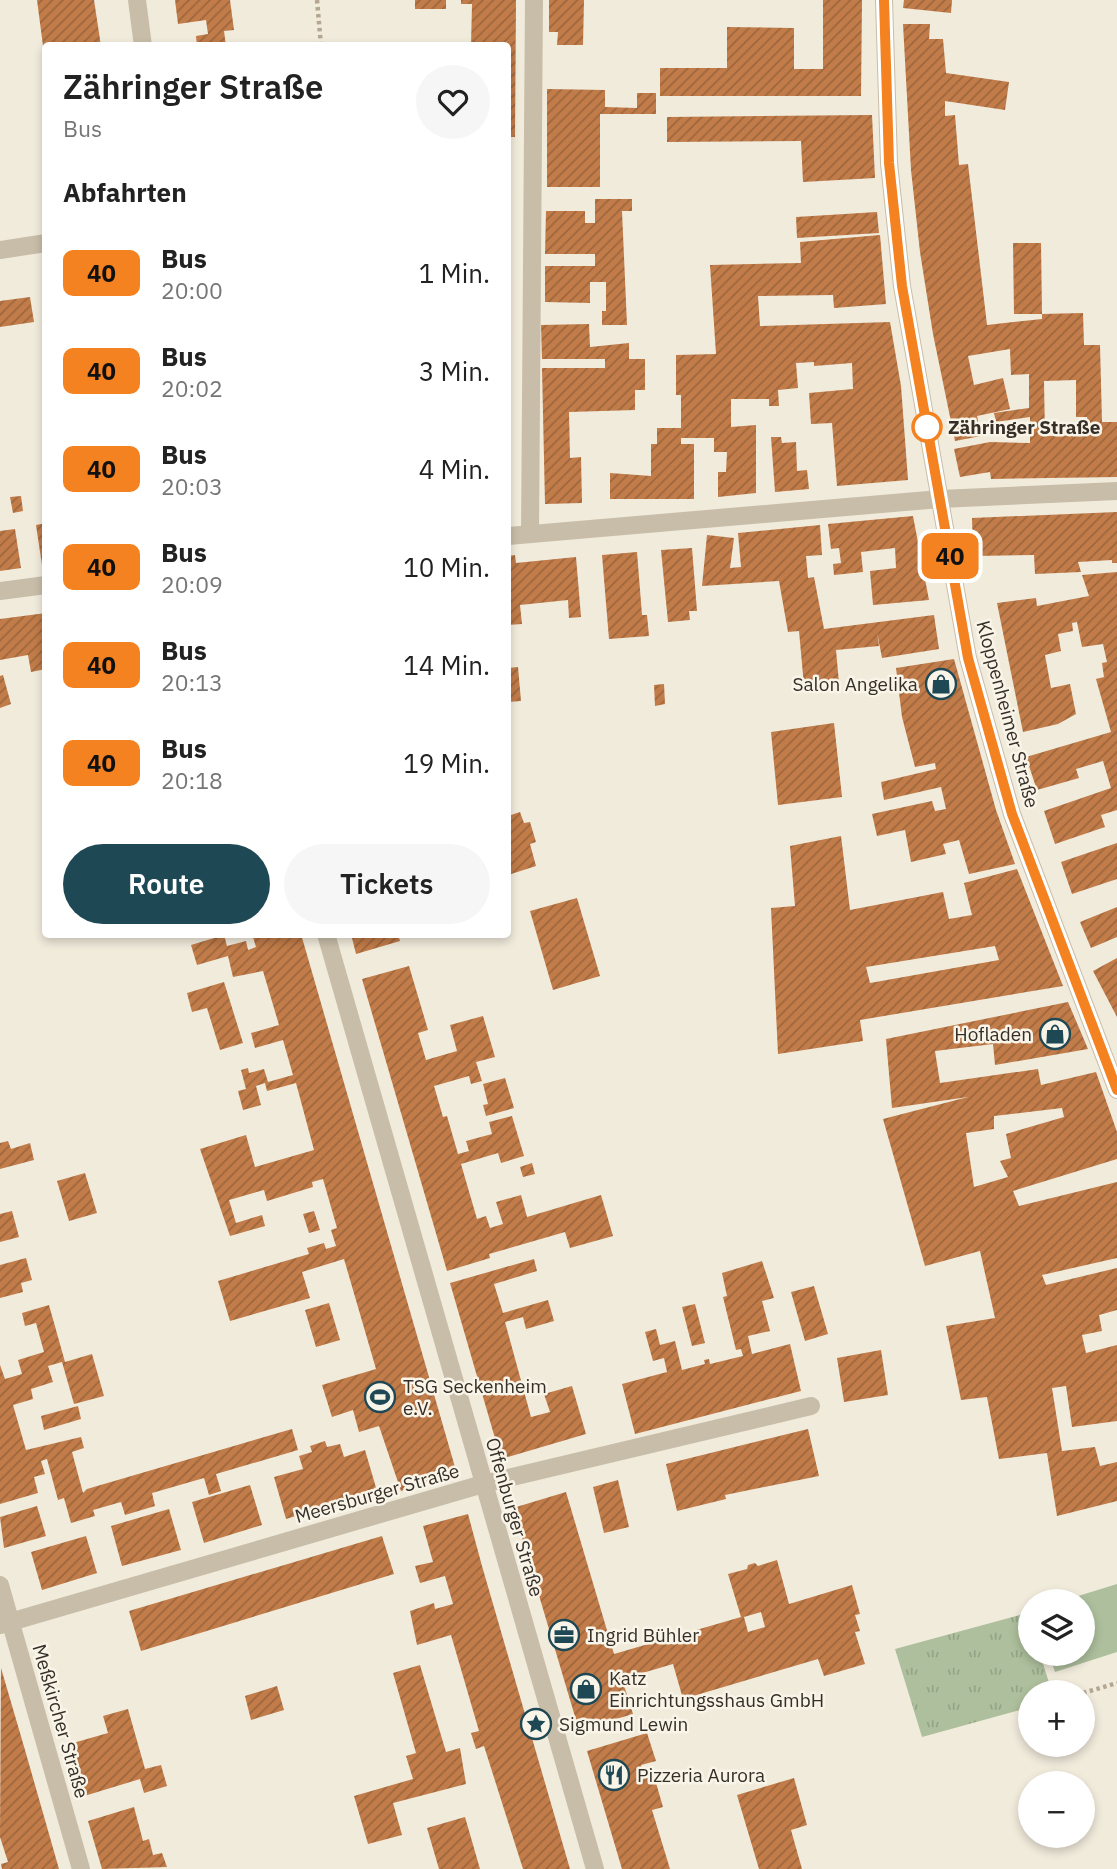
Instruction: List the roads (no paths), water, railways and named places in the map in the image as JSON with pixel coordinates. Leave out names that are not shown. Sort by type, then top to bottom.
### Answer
[{"type":"street","points":[[137,0],[143,42]]},
{"type":"street","points":[[530,534],[534,0]]},
{"type":"street","name":"Kloppenheimer Straße","points":[[884,0],[889,163],[902,286],[968,658],[1012,814],[1117,1090]]},
{"type":"street","points":[[0,250],[42,244]]},
{"type":"street","points":[[511,536],[940,499],[1117,491]]},
{"type":"street","points":[[0,591],[42,585]]},
{"type":"street","name":"Offenburger Straße","points":[[328,938],[595,1869]]},
{"type":"street","name":"Meersburger Straße","points":[[5,1624],[483,1484],[811,1406]]},
{"type":"street","name":"Meßkircher Straße","points":[[0,1585],[5,1624],[81,1869]]},
{"type":"place","name":"Zähringer Straße","points":[[927,427]]},
{"type":"place","name":"Salon Angelika","points":[[941,684]]},
{"type":"place","name":"Hofladen","points":[[1055,1034]]},
{"type":"place","name":"TSG Seckenheim e.V.","points":[[380,1397]]},
{"type":"place","name":"Ingrid Bühler","points":[[564,1635]]},
{"type":"place","name":"Katz Einrichtungsshaus GmbH","points":[[586,1689]]},
{"type":"place","name":"Sigmund Lewin","points":[[536,1724]]},
{"type":"place","name":"Pizzeria Aurora","points":[[614,1775]]}]
